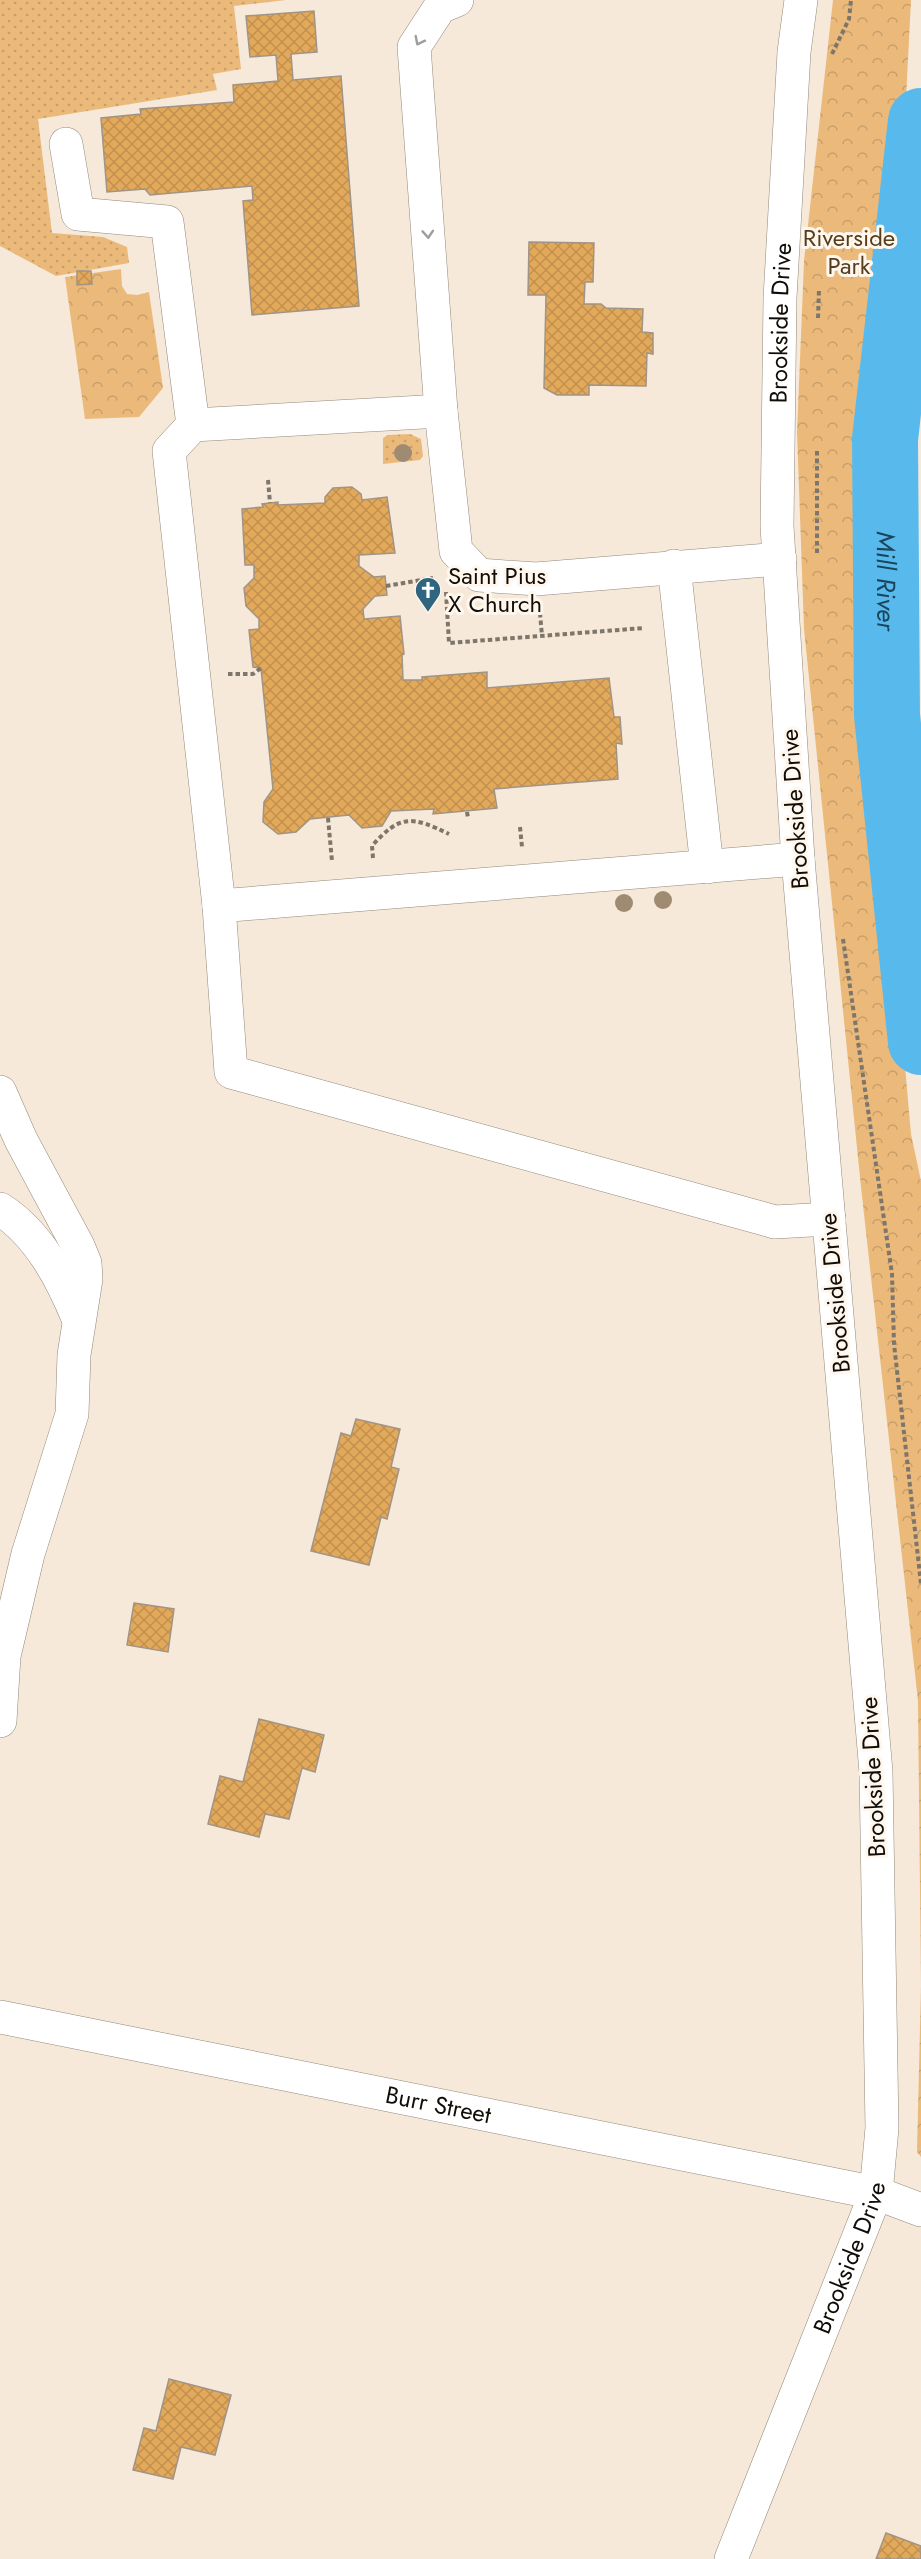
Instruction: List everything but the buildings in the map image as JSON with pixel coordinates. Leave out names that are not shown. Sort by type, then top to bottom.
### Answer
[{"type":"main road","points":[[457,0],[440,7],[414,47],[441,411],[456,551],[479,575],[536,579],[780,559]]},
{"type":"main road","name":"Brookside Drive","points":[[731,2559],[876,2193],[882,2128],[876,1772],[798,859],[777,526],[780,298],[794,52],[801,0]]},
{"type":"main road","points":[[66,144],[78,214],[167,222],[193,425]]},
{"type":"main road","points":[[441,411],[193,425],[169,451],[219,906],[231,1072],[775,1222],[829,1219]]},
{"type":"main road","points":[[674,566],[707,867]]},
{"type":"main road","points":[[219,906],[798,859]]},
{"type":"main road","points":[[0,1092],[21,1140],[78,1246],[84,1263],[86,1279],[78,1318],[74,1355],[72,1414],[28,1554],[2,1667],[0,1721]]},
{"type":"main road","points":[[0,1209],[28,1233],[62,1279],[78,1318]]},
{"type":"main road","name":"Burr Street","points":[[0,2017],[876,2193],[921,2210]]},
{"type":"path","points":[[830,57],[849,19],[851,0]]},
{"type":"path","points":[[818,326],[819,279]]},
{"type":"path","points":[[817,444],[817,563]]},
{"type":"path","points":[[268,480],[270,503]]},
{"type":"path","points":[[386,586],[439,577]]},
{"type":"path","points":[[442,584],[446,590],[449,643],[541,634],[644,628]]},
{"type":"path","points":[[221,674],[253,674],[261,668]]},
{"type":"path","points":[[466,812],[468,818]]},
{"type":"path","points":[[328,818],[333,865]]},
{"type":"path","points":[[373,864],[372,846],[385,831],[398,821],[423,823],[449,834]]},
{"type":"path","points":[[520,827],[520,834]]},
{"type":"path","points":[[842,931],[892,1274],[894,1344],[921,1584]]},
{"type":"green space","points":[[0,0],[286,0],[234,6],[241,69],[213,74],[217,90],[38,119],[52,233],[103,237],[127,247],[129,263],[56,276],[0,246]]},
{"type":"green space","name":"Riverside Park","points":[[833,0],[911,0],[903,158],[872,483],[872,613],[867,745],[901,1021],[911,1134],[921,1181],[921,1986],[918,1701],[861,1187],[804,629],[797,432],[804,261]]},
{"type":"green space","points":[[121,269],[122,286],[127,294],[137,295],[149,292],[163,388],[139,417],[85,419],[65,277]]},
{"type":"green space","points":[[410,434],[421,439],[423,456],[420,460],[383,464],[383,438],[388,435]]},
{"type":"green space","points":[[921,1986],[921,2157],[917,2152]]},
{"type":"waterway","name":"Mill River","points":[[921,121],[885,439],[887,715],[921,1042]]},
{"type":"place","name":"Saint Pius X Church","points":[[428,613]]}]
